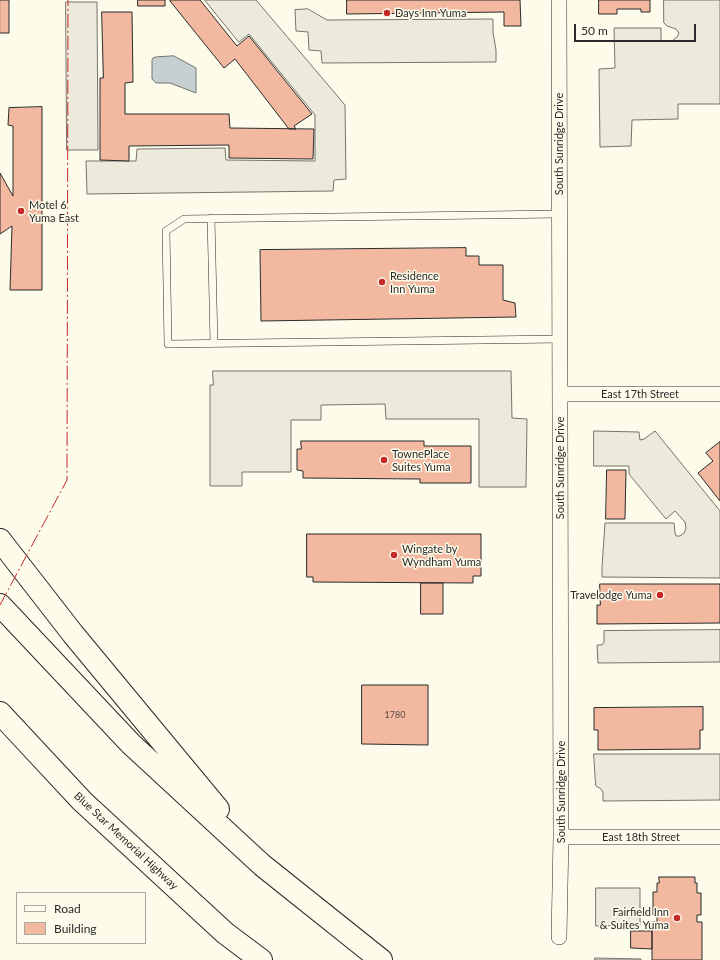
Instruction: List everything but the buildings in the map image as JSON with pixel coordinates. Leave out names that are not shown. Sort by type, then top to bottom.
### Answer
[{"type":"highway","points":[[0,540],[73,634],[262,865]]},
{"type":"highway","points":[[0,605],[130,744],[262,865],[381,960]]},
{"type":"highway","name":"Blue Star Memorial Highway","points":[[0,714],[82,801],[225,933],[261,960]]},
{"type":"highway","points":[[0,733],[82,801]]},
{"type":"street","name":"South Sunridge Drive","points":[[559,0],[560,937]]},
{"type":"street","name":"East 17th Street","points":[[560,394],[720,394]]},
{"type":"street","name":"East 18th Street","points":[[561,837],[720,837]]},
{"type":"lane","points":[[560,214],[184,219],[166,231],[168,344],[560,339]]},
{"type":"lane","points":[[211,218],[214,343]]},
{"type":"shaded area","points":[[205,0],[256,0],[345,105],[346,179],[334,180],[333,191],[87,194],[86,161],[136,161],[137,149],[225,148],[226,160],[315,161],[315,115],[249,34],[239,42]]},
{"type":"shaded area","points":[[664,0],[720,0],[720,104],[678,104],[678,119],[632,120],[631,146],[600,147],[599,69],[615,68],[614,28],[661,28],[661,41],[672,41],[679,33],[676,29],[667,26],[664,23]]},
{"type":"shaded area","points":[[66,2],[97,2],[98,150],[67,150]]},
{"type":"shaded area","points":[[308,9],[327,20],[493,19],[496,62],[322,63],[321,51],[309,50],[308,32],[296,31],[295,10]]},
{"type":"shaded area","points":[[174,56],[196,68],[196,93],[170,83],[156,83],[152,79],[153,58]]},
{"type":"shaded area","points":[[213,371],[511,371],[512,418],[527,419],[526,487],[479,487],[479,419],[386,419],[385,404],[321,405],[321,420],[291,420],[291,472],[242,472],[242,486],[210,486],[210,385],[213,385]]},
{"type":"shaded area","points":[[594,431],[639,432],[640,440],[644,439],[655,431],[720,511],[720,578],[602,577],[605,523],[674,523],[676,536],[680,536],[684,533],[686,528],[685,522],[675,511],[666,519],[629,474],[629,466],[594,466]]},
{"type":"shaded area","points":[[720,630],[720,662],[598,663],[597,645],[602,645],[604,642],[604,631]]},
{"type":"shaded area","points":[[594,754],[720,754],[720,800],[603,801],[603,792],[596,786]]},
{"type":"shaded area","points":[[596,888],[640,888],[640,925],[596,926]]},
{"type":"shaded area","points":[[595,958],[641,959],[641,960],[595,960]]},
{"type":"power","points":[[0,605],[67,480],[68,0]]},
{"type":"place","name":"Days Inn Yuma","points":[[387,13]]},
{"type":"place","name":"Motel 6 Yuma East","points":[[21,211]]},
{"type":"place","name":"Residence Inn Yuma","points":[[382,282]]},
{"type":"place","name":"TownePlace Suites Yuma","points":[[384,460]]},
{"type":"place","name":"Wingate by Wyndham Yuma","points":[[394,555]]},
{"type":"place","name":"Travelodge Yuma","points":[[660,595]]},
{"type":"place","name":"Fairfield Inn & Suites Yuma","points":[[677,918]]}]
